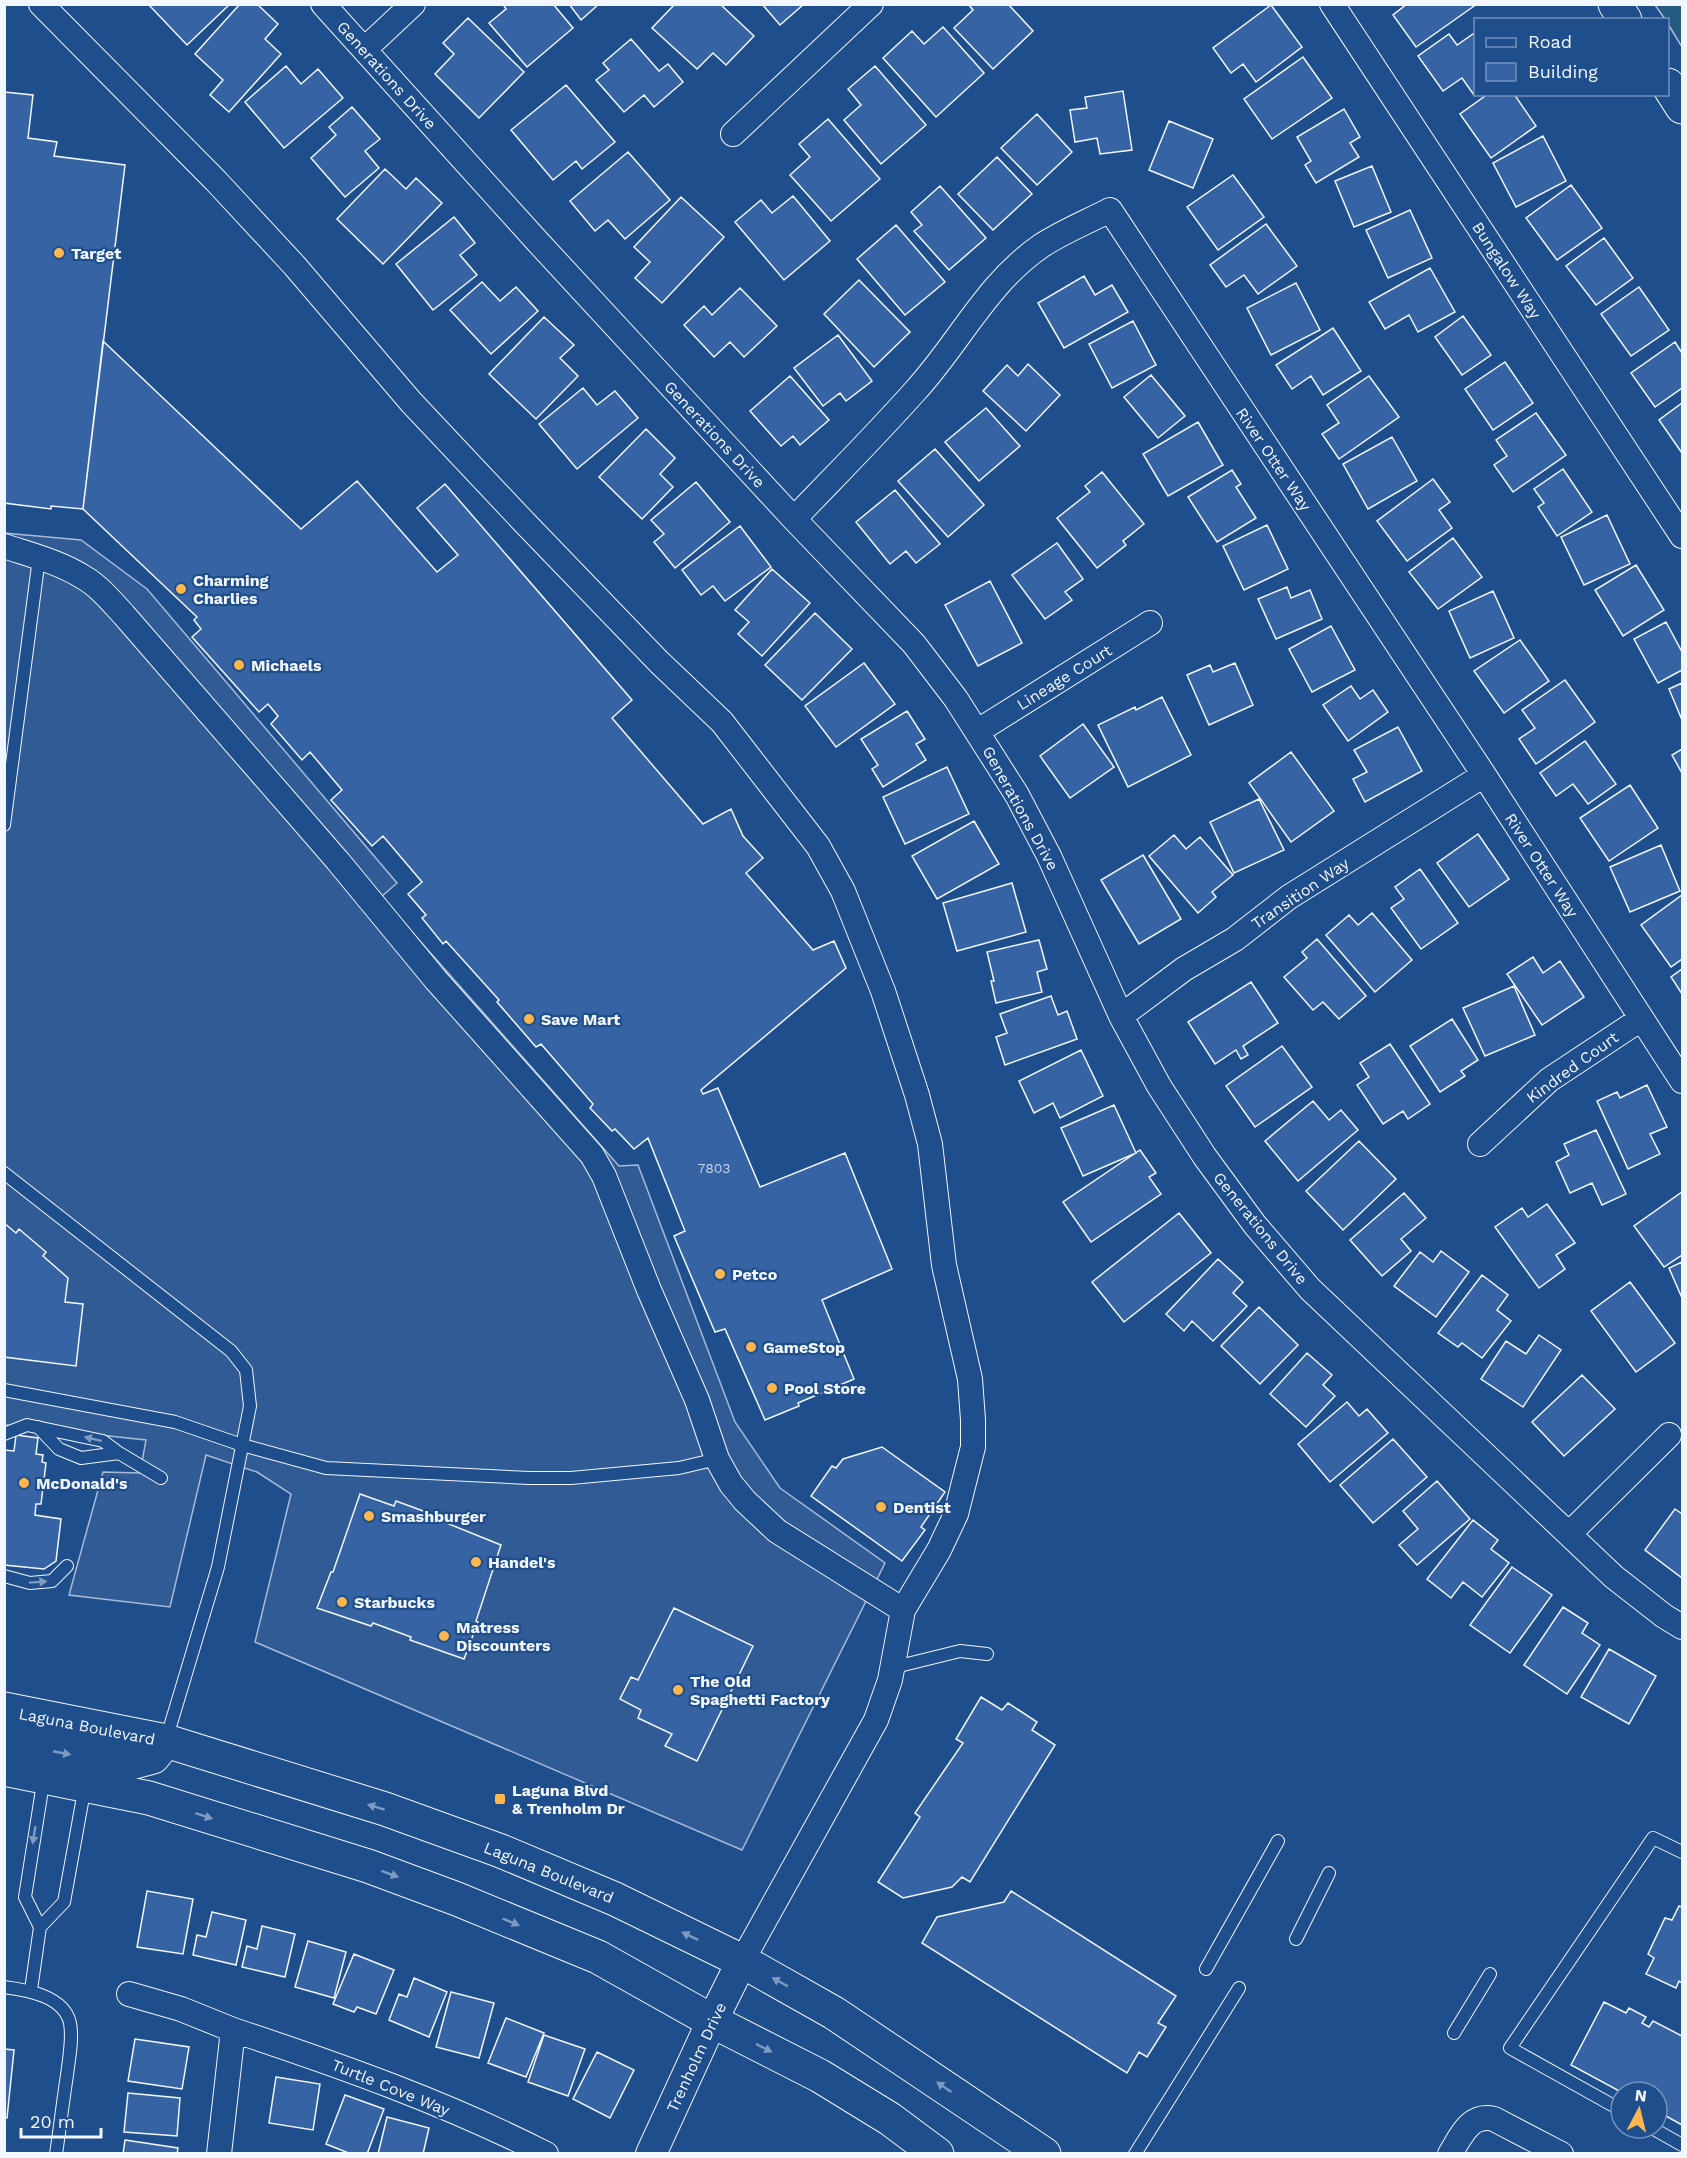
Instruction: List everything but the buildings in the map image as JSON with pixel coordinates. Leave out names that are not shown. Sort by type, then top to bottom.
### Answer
[{"type":"main road","points":[[1615,4],[1624,18]]},
{"type":"main road","points":[[1669,86],[1683,107]]},
{"type":"main road","name":"Laguna Boulevard","points":[[4,1709],[166,1741],[385,1809],[501,1851],[615,1899],[742,1961],[834,2013],[1044,2154]]},
{"type":"main road","points":[[4,1742],[123,1765],[153,1757],[166,1741]]},
{"type":"main road","points":[[4,1769],[149,1798],[368,1866],[457,1899],[598,1957],[712,2021],[820,2076],[890,2119],[937,2154]]},
{"type":"street","points":[[41,4],[216,181],[294,265],[411,402],[524,522],[659,662],[722,722],[818,846],[838,882],[883,992],[917,1095],[930,1144],[944,1265],[970,1379],[973,1447],[956,1514],[939,1550],[903,1610],[886,1696],[876,1720],[742,1961]]},
{"type":"street","name":"Generations Drive","points":[[323,4],[537,241],[794,519],[914,644],[956,699],[1017,795],[1049,856],[1120,1016],[1159,1086],[1205,1157],[1255,1225],[1303,1281],[1614,1577],[1664,1616],[1683,1627]]},
{"type":"street","points":[[365,49],[413,4]]},
{"type":"street","points":[[733,134],[871,4]]},
{"type":"street","name":"Bungalow Way","points":[[1332,4],[1683,536]]},
{"type":"street","name":"River Otter Way","points":[[794,519],[916,390],[937,366],[974,313],[1017,267],[1041,246],[1110,210],[1484,775],[1683,1081]]},
{"type":"street","points":[[4,546],[85,577],[100,590],[333,855],[436,980],[592,1155],[604,1176],[649,1290],[697,1400],[717,1459],[731,1484],[745,1501],[777,1531],[903,1610]]},
{"type":"street","name":"Lineage Court","points":[[978,731],[1150,623]]},
{"type":"street","name":"Transition Way","points":[[1120,1016],[1184,969],[1235,939],[1289,897],[1484,775]]},
{"type":"street","name":"Kindred Court","points":[[1480,1144],[1549,1080],[1641,1019]]},
{"type":"street","points":[[1569,1534],[1669,1435]]},
{"type":"street","name":"Trenholm Drive","points":[[651,2154],[742,1961]]},
{"type":"street","name":"Turtle Cove Way","points":[[129,1994],[181,2009],[426,2099],[546,2154]]},
{"type":"street","points":[[219,2154],[233,2030]]},
{"type":"street","points":[[1450,2154],[1466,2128],[1472,2122],[1485,2117],[1562,2154]]},
{"type":"lane","points":[[4,825],[39,558]]},
{"type":"lane","points":[[4,1173],[231,1352],[246,1370],[250,1406],[218,1567],[166,1741]]},
{"type":"lane","points":[[4,1390],[175,1422],[242,1445],[326,1468],[571,1478],[679,1468],[717,1459]]},
{"type":"lane","points":[[4,1434],[27,1425],[103,1441],[161,1478]]},
{"type":"lane","points":[[38,1427],[59,1449],[81,1458],[119,1453]]},
{"type":"lane","points":[[4,1576],[30,1583],[52,1581],[67,1566]]},
{"type":"lane","points":[[891,1668],[960,1651],[987,1654]]},
{"type":"lane","points":[[31,1990],[40,1927],[25,1897],[44,1777]]},
{"type":"lane","points":[[40,1927],[64,1902],[85,1785]]},
{"type":"lane","points":[[1609,2103],[1510,2048],[1653,1838],[1683,1852]]},
{"type":"lane","points":[[1206,1969],[1278,1841]]},
{"type":"lane","points":[[1296,1939],[1329,1874]]},
{"type":"lane","points":[[1454,2033],[1490,1974]]},
{"type":"lane","points":[[4,1988],[31,1990],[46,1996],[61,2008],[70,2022],[70,2047],[56,2154]]},
{"type":"lane","points":[[1135,2154],[1239,1988]]},
{"type":"lane","points":[[1669,2137],[1683,2145]]},
{"type":"shaded area","points":[[1655,5],[1682,5],[1682,47],[1669,26],[1669,18],[1664,18]]},
{"type":"shaded area","points":[[4,533],[81,540],[147,589],[397,883],[381,897],[619,1166],[638,1165],[735,1422],[780,1488],[885,1563],[742,1850],[255,1642],[291,1494],[257,1472],[206,1455],[170,1607],[69,1595],[103,1472],[140,1473],[146,1440],[5,1425]]},
{"type":"place","name":"Target","points":[[59,253]]},
{"type":"place","name":"Charming Charlies","points":[[181,589]]},
{"type":"place","name":"Michaels","points":[[239,665]]},
{"type":"place","name":"Save Mart","points":[[529,1019]]},
{"type":"place","name":"Petco","points":[[720,1274]]},
{"type":"place","name":"GameStop","points":[[751,1347]]},
{"type":"place","name":"Pool Store","points":[[772,1388]]},
{"type":"place","name":"McDonald's","points":[[24,1483]]},
{"type":"place","name":"Dentist","points":[[881,1507]]},
{"type":"place","name":"Smashburger","points":[[369,1516]]},
{"type":"place","name":"Handel's","points":[[476,1562]]},
{"type":"place","name":"Starbucks","points":[[342,1602]]},
{"type":"place","name":"Matress Discounters","points":[[444,1636]]},
{"type":"place","name":"The Old Spaghetti Factory","points":[[678,1690]]},
{"type":"place","name":"Laguna Blvd & Trenholm Dr","points":[[500,1799]]}]
